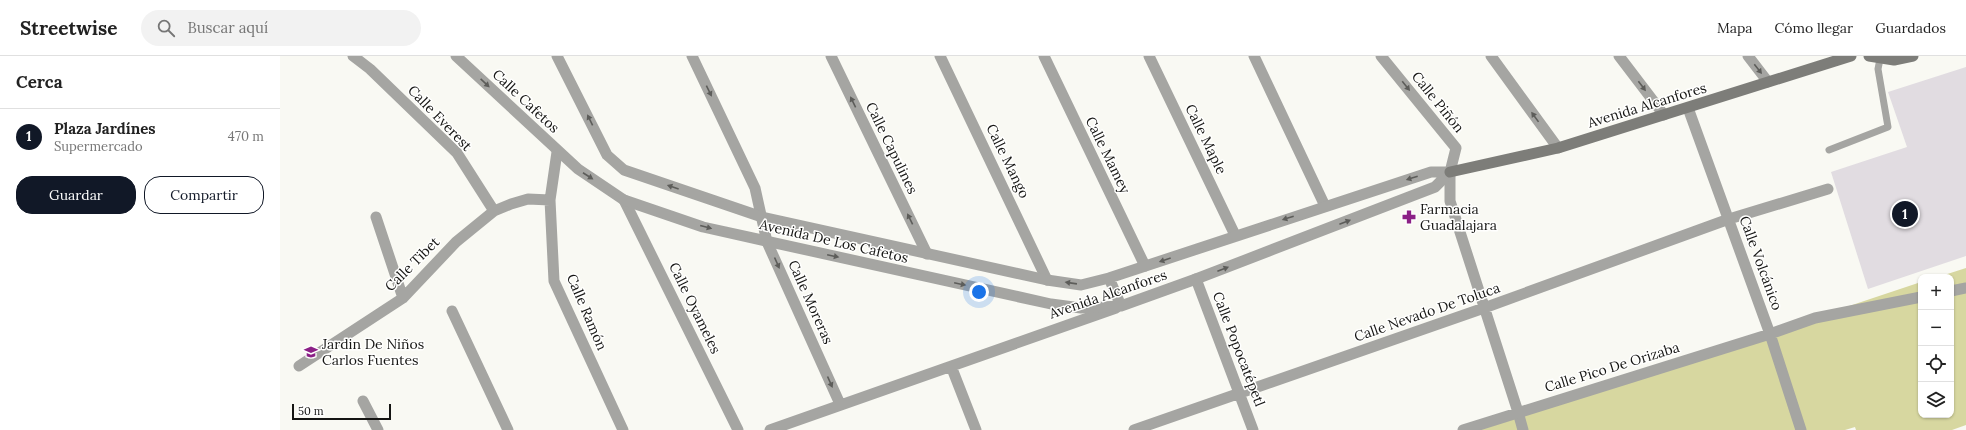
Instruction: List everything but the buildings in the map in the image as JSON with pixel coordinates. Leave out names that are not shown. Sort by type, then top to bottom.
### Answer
[{"type":"main road","name":"Avenida Alcanfores","points":[[1450,172],[1558,148],[1664,116],[1851,56]]},
{"type":"main road","points":[[1876,57],[1894,60],[1913,56]]},
{"type":"street","name":"Calle Everest","points":[[353,56],[370,69],[457,153],[494,211]]},
{"type":"street","name":"Calle Cafetos","points":[[456,56],[557,152]]},
{"type":"street","name":"Avenida De Los Cafetos","points":[[558,56],[607,155],[624,170],[762,217],[927,254],[1048,280],[1081,285],[1109,278]]},
{"type":"street","name":"Calle Moreras","points":[[692,56],[755,188],[767,242],[840,404]]},
{"type":"street","name":"Calle Capulines","points":[[831,56],[927,254]]},
{"type":"street","name":"Calle Mango","points":[[940,56],[1048,280]]},
{"type":"street","name":"Calle Mamey","points":[[1044,56],[1146,266]]},
{"type":"street","name":"Calle Maple","points":[[1149,56],[1235,235]]},
{"type":"street","points":[[1254,56],[1325,206]]},
{"type":"street","name":"Calle Piñón","points":[[1381,56],[1456,148],[1450,172]]},
{"type":"street","points":[[1490,56],[1558,148]]},
{"type":"street","points":[[1619,56],[1664,116]]},
{"type":"street","points":[[1748,56],[1768,82]]},
{"type":"street","name":"Calle Volcánico","points":[[1688,108],[1770,334],[1801,430]]},
{"type":"street","name":"Avenida De Los Cafetos","points":[[557,152],[578,169],[624,200],[703,227],[1051,304],[1081,308],[1121,306]]},
{"type":"street","name":"Calle Ramón","points":[[557,152],[550,200],[554,281],[623,430]]},
{"type":"street","name":"Avenida Alcanfores","points":[[1109,278],[1235,235],[1431,172],[1450,172]]},
{"type":"street","name":"Avenida Alcanfores","points":[[770,430],[1196,279],[1436,187],[1450,172]]},
{"type":"street","points":[[1450,172],[1450,201],[1523,430]]},
{"type":"street","name":"Calle Nevado De Toluca","points":[[1134,430],[1484,308],[1729,219],[1828,189]]},
{"type":"street","name":"Calle Tibet","points":[[299,366],[403,298],[456,242],[494,211],[528,199],[550,200]]},
{"type":"street","name":"Calle Oyameles","points":[[624,200],[738,430]]},
{"type":"street","points":[[376,217],[403,298]]},
{"type":"street","points":[[1109,278],[1121,306]]},
{"type":"street","name":"Calle Popocatépetl","points":[[1196,279],[1253,430]]},
{"type":"street","points":[[1954,290],[1966,288]]},
{"type":"street","name":"Calle Pico De Orizaba","points":[[1463,430],[1770,334],[1815,318],[1918,298]]},
{"type":"street","points":[[452,311],[508,430]]},
{"type":"street","points":[[951,366],[976,430]]},
{"type":"street","points":[[363,401],[378,430]]},
{"type":"lane","points":[[1830,150],[1888,127],[1876,57]]},
{"type":"green space","points":[[1966,268],[1966,425],[1952,430],[1856,430],[1855,427],[1845,430],[1478,430],[1918,283],[1918,418],[1954,418],[1954,274],[1947,274]]},
{"type":"place","name":"Plaza Jardínes","points":[[1905,214]]},
{"type":"place","name":"Farmacia Guadalajara","points":[[1409,217]]},
{"type":"place","name":"Jardin De Niños Carlos Fuentes","points":[[311,352]]}]
